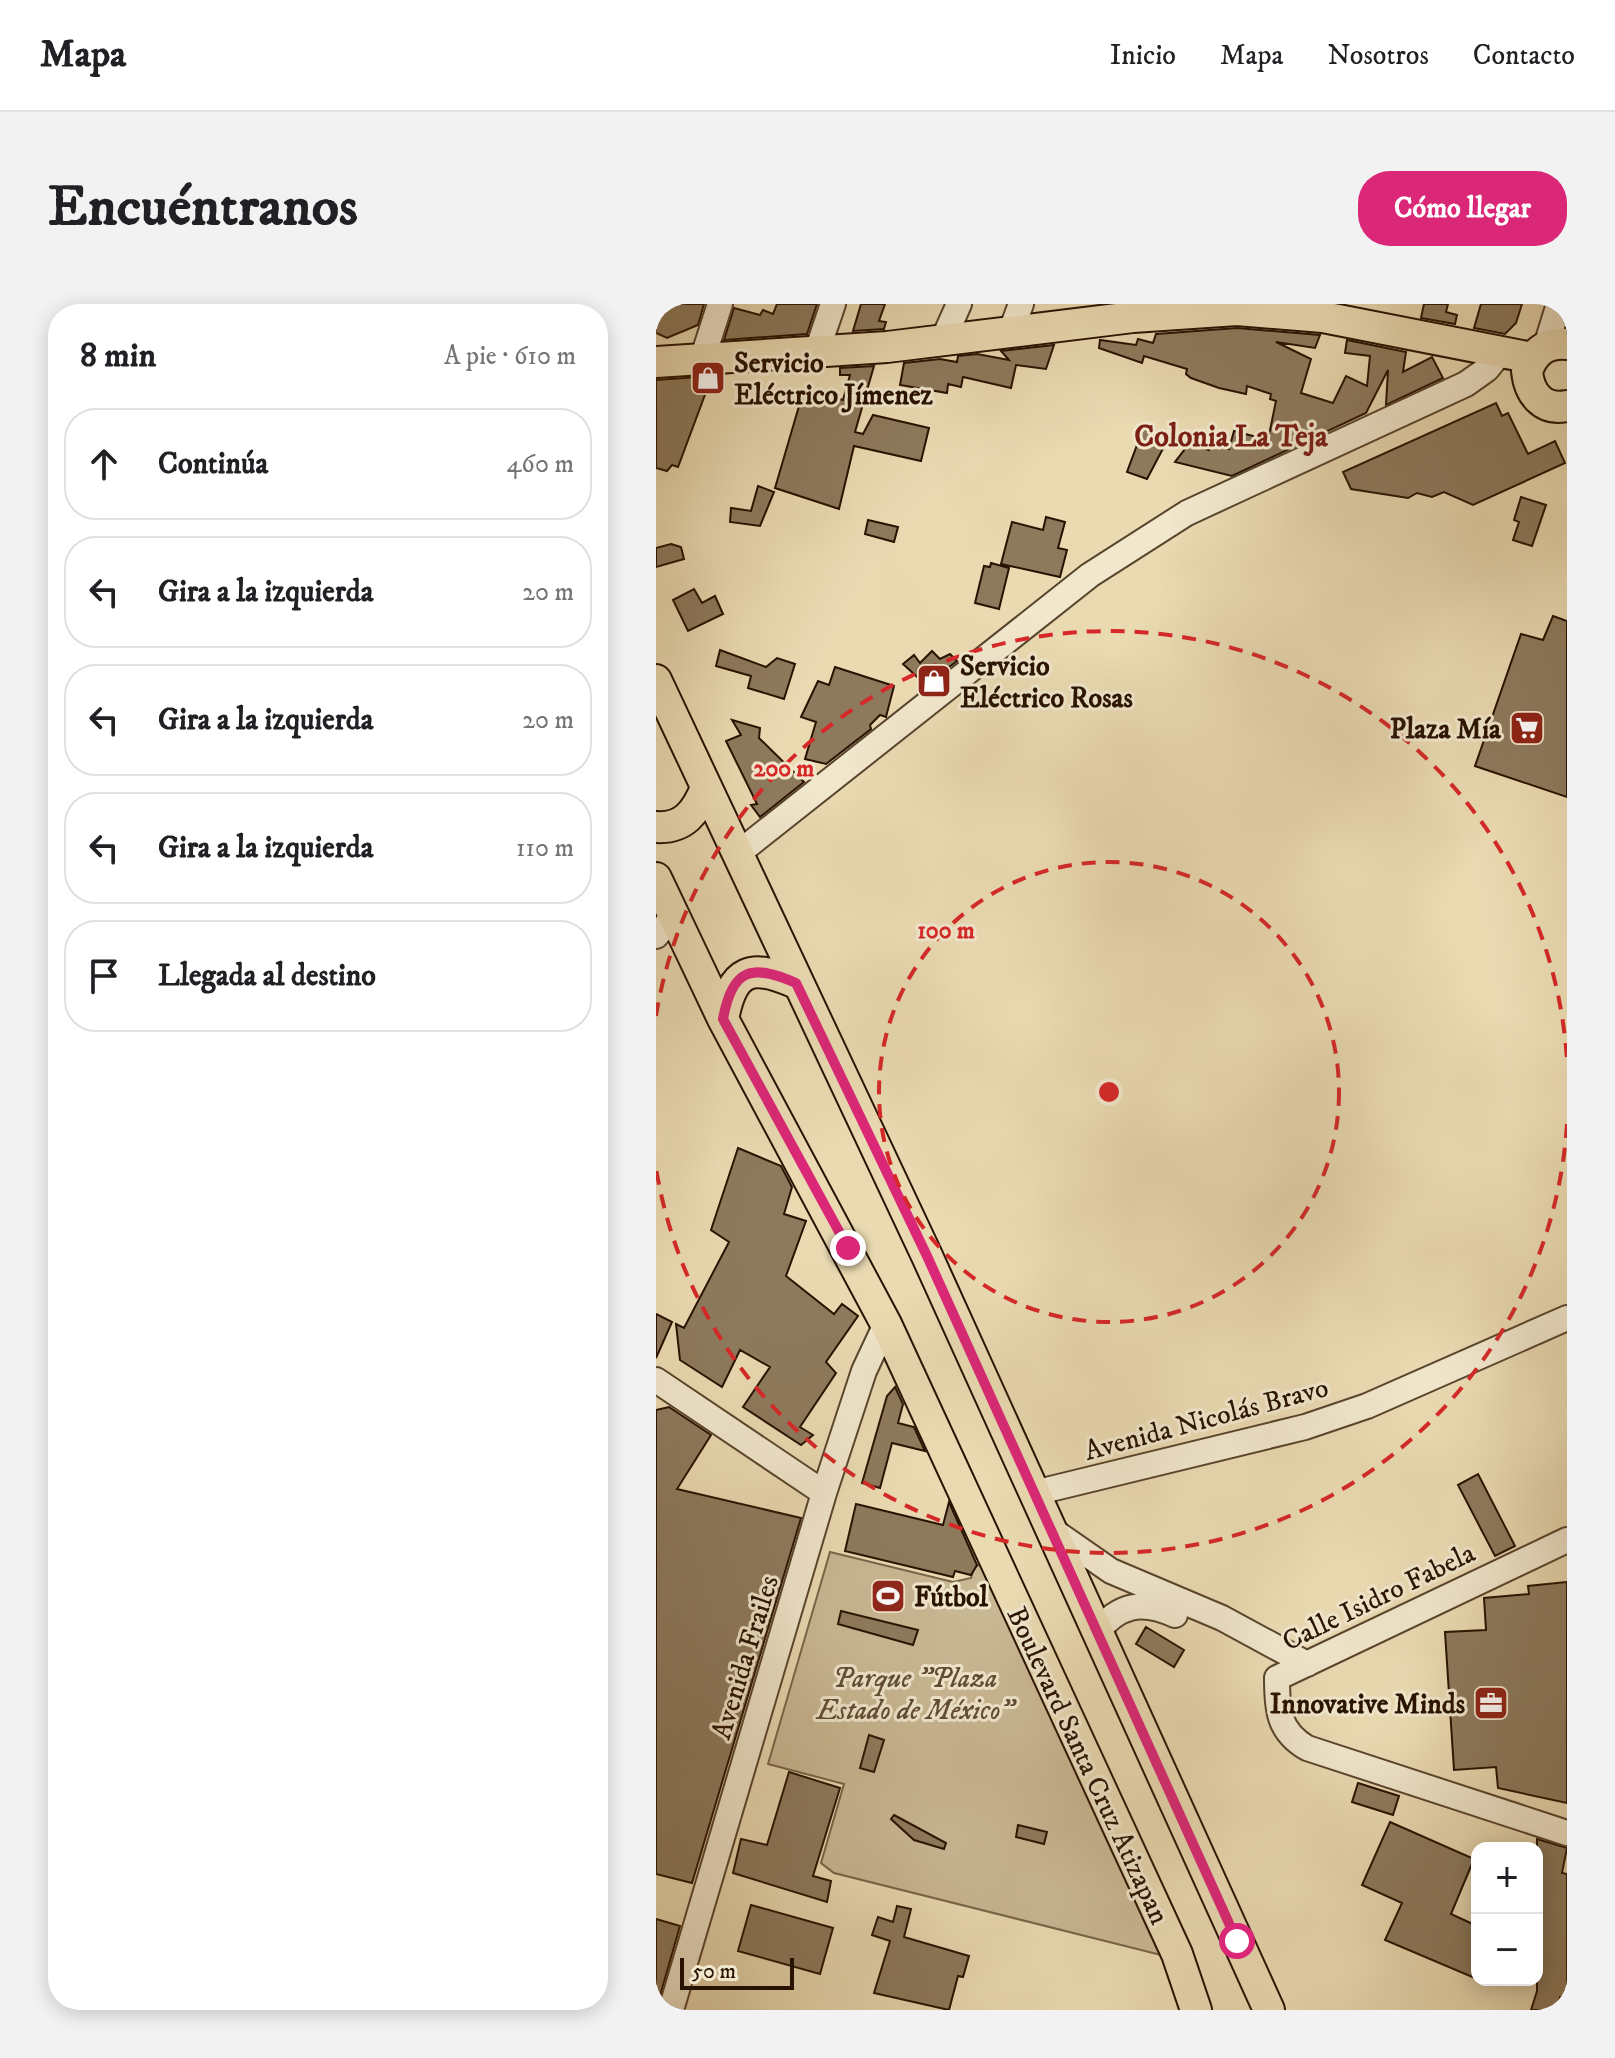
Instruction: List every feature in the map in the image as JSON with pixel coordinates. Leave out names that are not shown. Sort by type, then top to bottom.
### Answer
[{"type":"main road","points":[[656,362],[816,354],[943,340],[1016,318],[1238,307],[1325,310],[1500,353],[1548,349]]},
{"type":"main road","points":[[1548,349],[1527,371],[1535,396],[1546,405],[1567,406]]},
{"type":"main road","points":[[656,680],[927,1256],[1269,2010]]},
{"type":"main road","points":[[656,827],[680,824],[691,816],[706,788]]},
{"type":"main road","name":"Boulevard Santa Cruz Atizapan","points":[[656,878],[665,926],[723,1019],[886,1324],[1177,1954],[1196,2010]]},
{"type":"main road","points":[[723,1019],[729,990],[746,974],[759,971],[796,983]]},
{"type":"street","points":[[702,360],[720,304]]},
{"type":"street","points":[[816,354],[833,304]]},
{"type":"street","points":[[943,340],[959,304]]},
{"type":"street","points":[[1548,349],[1559,304]]},
{"type":"street","points":[[736,855],[1090,575],[1143,539],[1246,483],[1466,384],[1487,369],[1500,353]]},
{"type":"street","name":"Avenida Nicolás Bravo","points":[[1034,1493],[1305,1427],[1367,1406],[1567,1318]]},
{"type":"street","name":"Avenida Frailes","points":[[671,2010],[824,1493],[864,1371],[886,1324]]},
{"type":"street","points":[[656,1380],[824,1493]]},
{"type":"street","points":[[1049,1528],[1111,1571],[1222,1618],[1307,1664]]},
{"type":"street","name":"Calle Isidro Fabela","points":[[1567,1540],[1277,1678],[1277,1703],[1283,1727],[1307,1748],[1567,1833]]},
{"type":"street","points":[[1096,1633],[1121,1608],[1149,1605],[1239,1644],[1269,1666],[1277,1678]]},
{"type":"green space","name":"Parque \"Plaza Estado de México\"","points":[[830,1552],[953,1582],[971,1578],[974,1568],[984,1562],[1161,1955],[834,1873],[821,1863],[844,1784],[768,1764]]},
{"type":"building","points":[[656,304],[704,304],[698,325],[667,338],[656,333]]},
{"type":"building","points":[[777,304],[817,304],[807,334],[724,340],[734,308],[760,315],[763,310],[773,314]]},
{"type":"building","points":[[861,304],[885,304],[879,321],[886,322],[884,329],[853,331]]},
{"type":"building","points":[[1424,304],[1448,304],[1446,312],[1457,315],[1455,324],[1421,318]]},
{"type":"building","points":[[1481,304],[1522,304],[1516,323],[1505,334],[1474,328]]},
{"type":"building","points":[[1237,328],[1320,335],[1315,348],[1276,342],[1311,359],[1301,393],[1333,403],[1346,376],[1367,386],[1370,356],[1345,353],[1347,340],[1406,352],[1403,372],[1432,357],[1443,378],[1386,405],[1388,370],[1366,413],[1232,476],[1175,462],[1195,436],[1194,446],[1209,450],[1210,445],[1229,449],[1234,431],[1268,440],[1276,401],[1270,399],[1271,394],[1247,386],[1246,394],[1219,388],[1191,378],[1186,374],[1187,369],[1144,356],[1142,363],[1099,348],[1100,340],[1136,345],[1138,339],[1153,343],[1156,334]]},
{"type":"building","points":[[1054,345],[1046,369],[1016,365],[1011,388],[963,377],[961,387],[948,384],[947,393],[900,385],[904,363],[940,359],[957,362],[958,356],[977,354],[1009,360],[1001,351]]},
{"type":"building","points":[[874,366],[855,432],[863,434],[873,415],[929,428],[921,461],[854,446],[839,509],[775,488],[804,389],[843,400],[850,375],[840,375],[840,368]]},
{"type":"building","points":[[712,376],[678,467],[672,465],[667,471],[656,468],[656,380]]},
{"type":"building","points":[[1496,403],[1502,416],[1508,413],[1528,454],[1555,441],[1565,463],[1473,505],[1444,492],[1432,497],[1417,493],[1408,498],[1351,489],[1343,472]]},
{"type":"building","points":[[1143,429],[1168,439],[1147,479],[1127,472]]},
{"type":"building","points":[[758,486],[774,492],[760,526],[730,522],[731,508],[751,511]]},
{"type":"building","points":[[1521,497],[1546,505],[1532,546],[1513,540],[1519,522],[1514,520]]},
{"type":"building","points":[[1046,517],[1065,522],[1058,548],[1067,550],[1060,577],[1001,564],[1012,522],[1043,530]]},
{"type":"building","points":[[868,520],[898,527],[894,542],[865,534]]},
{"type":"building","points":[[671,544],[681,547],[684,559],[656,567],[656,548]]},
{"type":"building","points":[[991,563],[1009,568],[999,609],[975,603],[984,566],[990,567]]},
{"type":"building","points":[[694,589],[702,603],[715,596],[723,614],[688,631],[673,600]]},
{"type":"building","name":"Plaza Mía","points":[[1553,616],[1567,621],[1567,797],[1475,766],[1521,634],[1543,640]]},
{"type":"building","points":[[720,650],[766,667],[777,658],[795,664],[784,699],[748,688],[751,676],[716,666]]},
{"type":"building","points":[[932,651],[940,659],[950,654],[957,661],[926,685],[903,664],[914,655],[920,663]]},
{"type":"building","points":[[835,667],[894,686],[886,717],[880,715],[870,725],[871,729],[826,764],[805,759],[816,722],[801,717],[818,681],[829,685]]},
{"type":"building","points":[[732,720],[760,728],[759,738],[804,782],[760,817],[751,805],[757,804],[726,741],[741,735]]},
{"type":"building","points":[[738,1148],[781,1166],[792,1187],[784,1214],[806,1221],[786,1276],[834,1314],[842,1304],[858,1316],[826,1362],[836,1373],[800,1427],[813,1435],[801,1445],[743,1407],[770,1367],[740,1350],[722,1387],[680,1360],[676,1324],[684,1328],[729,1242],[711,1230]]},
{"type":"building","points":[[656,1314],[672,1322],[656,1358]]},
{"type":"building","points":[[895,1387],[903,1404],[898,1423],[914,1427],[925,1451],[892,1443],[880,1488],[862,1483],[887,1396]]},
{"type":"building","points":[[669,1407],[711,1435],[677,1489],[801,1518],[692,1883],[656,1874],[656,1410]]},
{"type":"building","points":[[1478,1474],[1515,1546],[1495,1556],[1458,1485]]},
{"type":"building","points":[[949,1502],[977,1565],[971,1575],[955,1571],[953,1577],[845,1551],[856,1504],[943,1525]]},
{"type":"building","points":[[1567,1582],[1567,1803],[1498,1788],[1496,1767],[1454,1770],[1445,1632],[1486,1630],[1484,1598],[1529,1594],[1528,1586]]},
{"type":"building","points":[[841,1611],[918,1630],[913,1645],[838,1624]]},
{"type":"building","points":[[1146,1627],[1184,1650],[1174,1667],[1136,1644]]},
{"type":"building","points":[[869,1735],[884,1740],[874,1772],[860,1768]]},
{"type":"building","points":[[789,1772],[840,1788],[813,1876],[831,1881],[827,1902],[733,1873],[741,1839],[767,1845]]},
{"type":"building","points":[[1358,1783],[1399,1796],[1393,1815],[1352,1802]]},
{"type":"building","points":[[894,1815],[946,1843],[944,1849],[914,1840],[891,1819]]},
{"type":"building","points":[[1390,1822],[1471,1858],[1471,1866],[1451,1914],[1471,1923],[1471,1976],[1385,1940],[1402,1903],[1362,1885]]},
{"type":"building","points":[[1018,1825],[1047,1832],[1044,1844],[1016,1837]]},
{"type":"building","points":[[1537,1839],[1567,1848],[1562,1873],[1567,1874],[1567,1999],[1560,1997],[1557,2010],[1531,2010],[1537,1986],[1543,1986],[1543,1842],[1537,1842]]},
{"type":"building","points":[[751,1905],[833,1928],[820,1974],[738,1951]]},
{"type":"building","points":[[897,1906],[911,1909],[904,1937],[969,1956],[963,1977],[958,1976],[949,2010],[874,1993],[890,1941],[872,1935],[878,1917],[893,1922]]},
{"type":"building","points":[[656,1919],[680,1926],[656,2010]]},
{"type":"place","name":"Servicio Eléctrico Jímenez","points":[[708,378]]},
{"type":"place","name":"Servicio Eléctrico Rosas","points":[[934,681]]},
{"type":"place","name":"Plaza Mía","points":[[1527,728]]},
{"type":"place","name":"Fútbol","points":[[888,1596]]},
{"type":"place","name":"Innovative Minds","points":[[1491,1703]]},
{"type":"district","name":"Colonia La Teja","points":[[1231,436]]},
{"type":"route","points":[[848,1248],[723,1019],[729,990],[736,980],[746,974],[759,971],[796,983],[927,1256],[1237,1941]]}]
